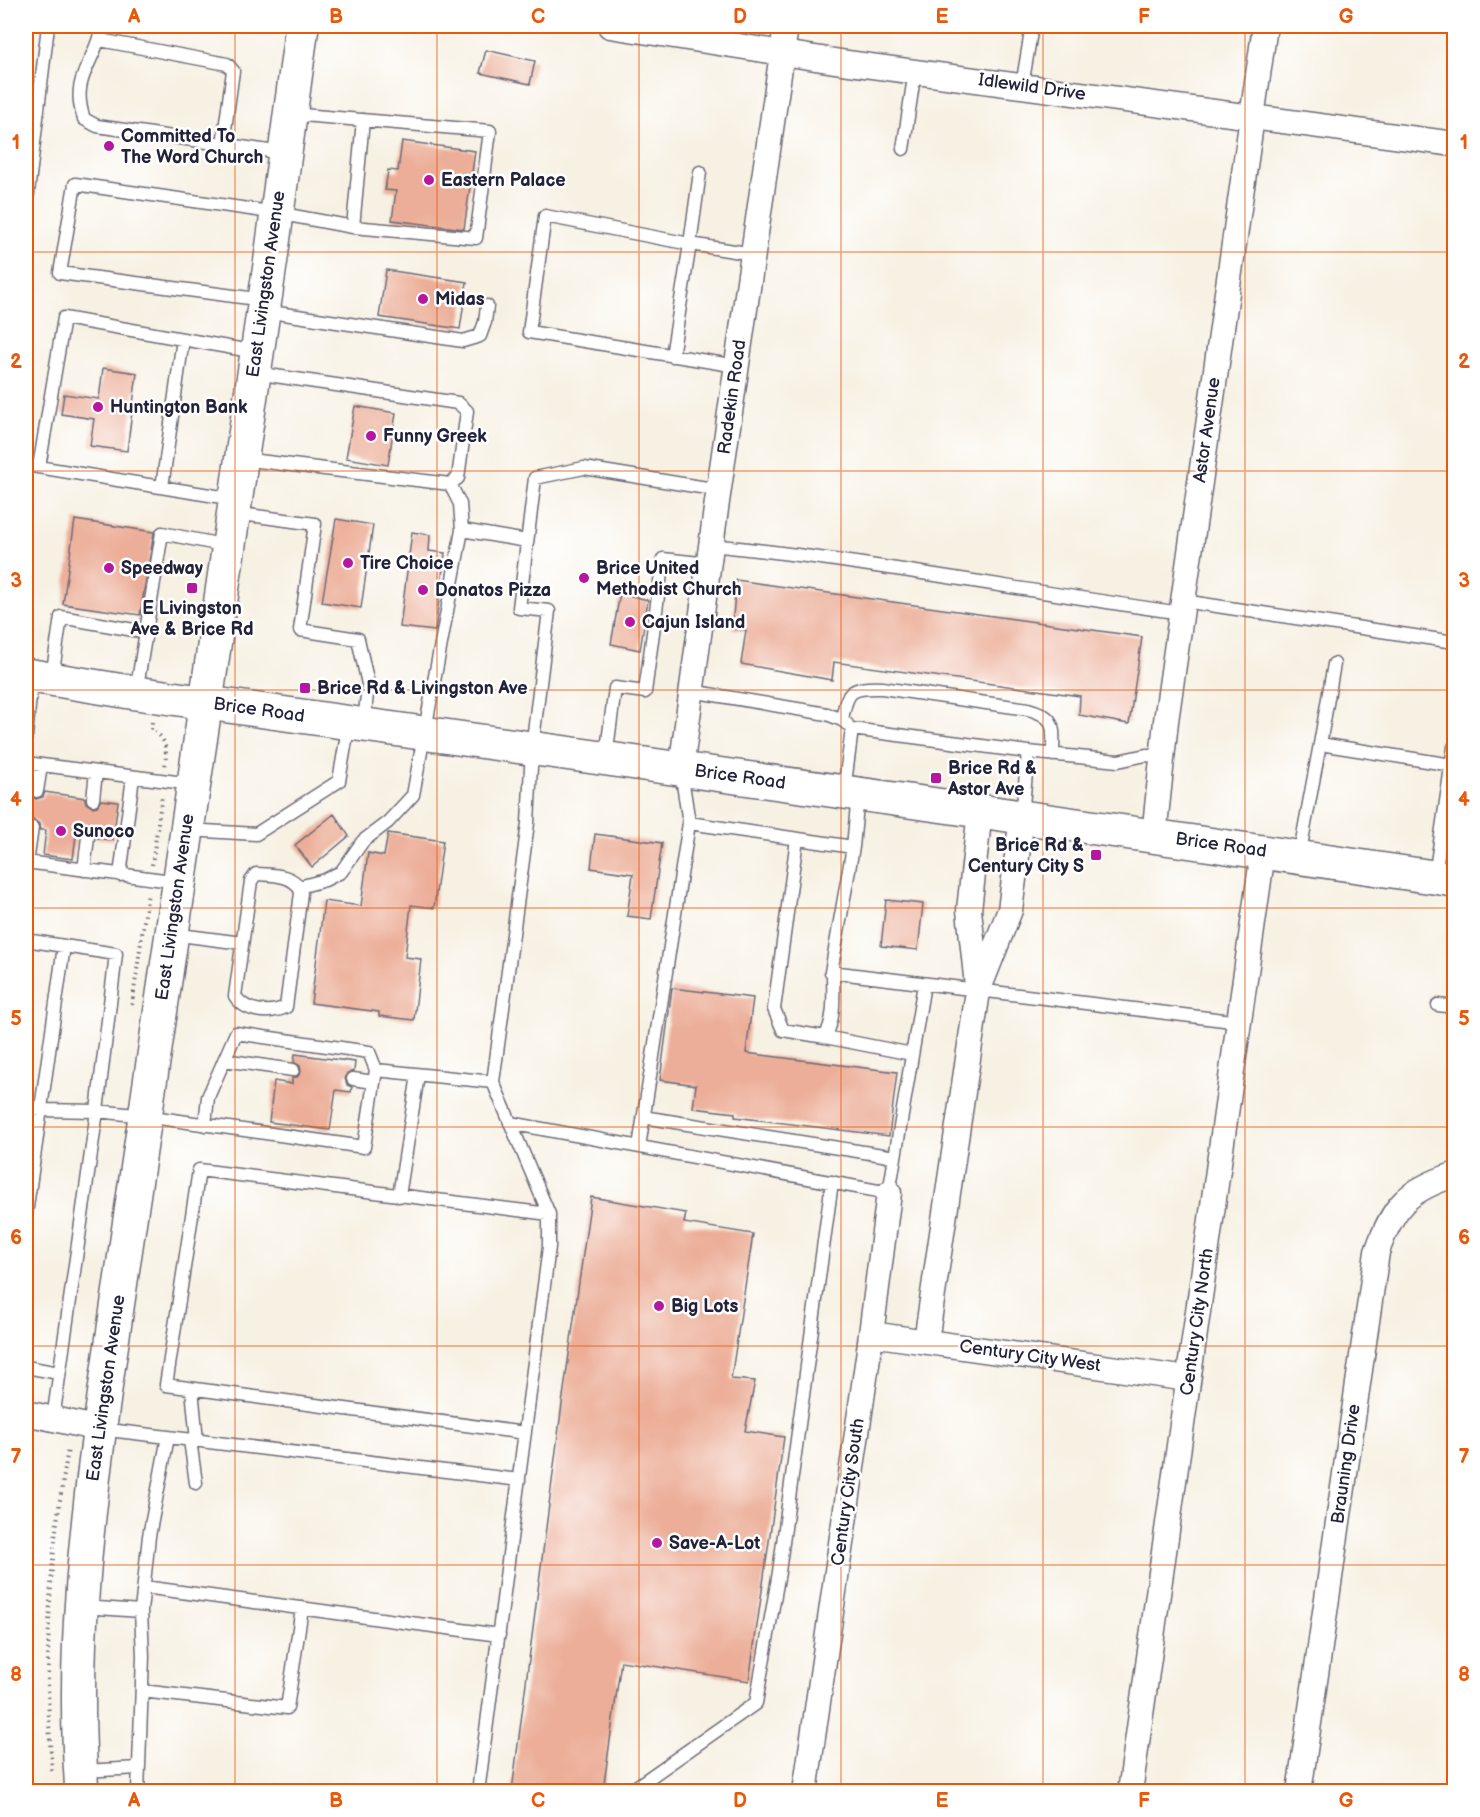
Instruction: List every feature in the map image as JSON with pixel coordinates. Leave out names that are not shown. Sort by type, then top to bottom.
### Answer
[{"type":"main road","name":"East Livingston Avenue","points":[[81,1781],[77,1690],[80,1607],[87,1529],[277,213],[299,26]]},
{"type":"main road","name":"Brice Road","points":[[36,677],[1444,878]]},
{"type":"street","name":"Idlewild Drive","points":[[610,26],[1022,86],[1455,144]]},
{"type":"street","name":"Radekin Road","points":[[681,769],[786,26]]},
{"type":"street","name":"Astor Avenue","points":[[1154,836],[1166,721],[1265,26]]},
{"type":"street","points":[[978,991],[969,910],[980,811]]},
{"type":"street","points":[[926,1341],[978,991],[1010,910],[1022,817]]},
{"type":"street","name":"Century City North","points":[[1130,1791],[1263,852]]},
{"type":"street","name":"Brauning Drive","points":[[1299,1791],[1377,1252],[1385,1229],[1396,1209],[1413,1193],[1433,1181],[1455,1175]]},
{"type":"street","name":"Century City South","points":[[805,1791],[889,1193]]},
{"type":"street","name":"Century City West","points":[[871,1334],[1188,1379]]},
{"type":"street","points":[[26,1413],[100,1429]]},
{"type":"lane","points":[[26,209],[48,26]]},
{"type":"lane","points":[[102,26],[100,40],[90,58],[81,83],[79,104],[84,119],[97,126],[285,153]]},
{"type":"lane","points":[[1022,86],[1032,26]]},
{"type":"lane","points":[[100,40],[227,63],[234,71],[223,144]]},
{"type":"lane","points":[[903,149],[915,71]]},
{"type":"lane","points":[[290,114],[490,131],[476,238],[353,226],[75,184],[60,273],[264,305],[463,341],[480,336],[487,306]]},
{"type":"lane","points":[[353,226],[363,120]]},
{"type":"lane","points":[[672,356],[700,172]]},
{"type":"lane","points":[[737,366],[529,332],[545,216],[753,254]]},
{"type":"lane","points":[[39,467],[64,318],[183,339],[255,362],[458,403],[467,411],[458,478],[450,484],[241,459]]},
{"type":"lane","points":[[162,488],[183,339]]},
{"type":"lane","points":[[26,465],[162,488],[315,524],[300,630],[358,639],[369,684],[339,781],[256,834],[187,830]]},
{"type":"lane","points":[[478,1791],[549,1246],[549,1214],[493,1082],[528,823],[532,748],[549,611],[519,608],[535,478],[584,468],[719,490]]},
{"type":"lane","points":[[299,887],[325,880],[341,872],[363,841],[388,822],[414,795],[462,530],[460,504],[450,484]]},
{"type":"lane","points":[[462,530],[527,541]]},
{"type":"lane","points":[[136,693],[162,533],[228,546]]},
{"type":"lane","points":[[606,759],[615,688],[645,692],[663,560],[710,554],[877,566],[1067,597],[1182,607],[1455,642]]},
{"type":"lane","points":[[26,736],[36,677],[61,617],[145,632]]},
{"type":"lane","points":[[1299,856],[1334,664]]},
{"type":"lane","points":[[842,720],[846,700],[853,691],[866,687],[1028,709],[1041,712],[1050,719],[1053,730],[1053,755]]},
{"type":"lane","points":[[691,691],[827,714],[842,720],[852,729],[1028,752],[1118,761],[1146,755],[1163,756]]},
{"type":"lane","points":[[825,1037],[830,1029],[833,1005],[833,972],[831,972],[853,847],[852,729]]},
{"type":"lane","points":[[1320,744],[1452,765]]},
{"type":"lane","points":[[1444,878],[1455,747]]},
{"type":"lane","points":[[1022,817],[1028,752]]},
{"type":"lane","points":[[26,763],[193,784]]},
{"type":"lane","points":[[37,791],[41,766]]},
{"type":"lane","points":[[639,1147],[689,823],[681,769]]},
{"type":"lane","points":[[93,799],[96,772]]},
{"type":"lane","points":[[120,875],[133,777]]},
{"type":"lane","points":[[689,823],[853,847]]},
{"type":"lane","points":[[32,828],[26,863],[179,882]]},
{"type":"lane","points":[[84,870],[88,837]]},
{"type":"lane","points":[[797,839],[774,1009],[783,1030],[912,1054]]},
{"type":"lane","points":[[256,874],[286,877],[299,887],[301,893],[286,1007],[274,1012],[246,1008],[235,996],[251,881],[256,874]]},
{"type":"lane","points":[[172,934],[242,943]]},
{"type":"lane","points":[[26,940],[116,954],[53,1419]]},
{"type":"lane","points":[[26,1214],[64,946]]},
{"type":"lane","points":[[833,972],[1239,1022]]},
{"type":"lane","points":[[510,1123],[889,1193],[924,984]]},
{"type":"lane","points":[[1438,1005],[1455,1007]]},
{"type":"lane","points":[[26,1108],[145,1116],[205,1125],[364,1147],[375,1076],[369,1052],[236,1033],[208,1097],[205,1125]]},
{"type":"lane","points":[[224,1060],[293,1070]]},
{"type":"lane","points":[[353,1079],[418,1075],[493,1082]]},
{"type":"lane","points":[[399,1196],[418,1075]]},
{"type":"lane","points":[[644,1117],[895,1157]]},
{"type":"lane","points":[[525,1433],[166,1385],[199,1170],[549,1214]]},
{"type":"lane","points":[[629,1791],[756,1703],[779,1572],[832,1182]]},
{"type":"lane","points":[[26,1367],[59,1373]]},
{"type":"lane","points":[[192,1389],[196,1483]]},
{"type":"lane","points":[[100,1429],[519,1480]]},
{"type":"lane","points":[[138,1791],[143,1656],[141,1611],[150,1536],[168,1437]]},
{"type":"lane","points":[[144,1587],[499,1635]]},
{"type":"lane","points":[[80,1607],[141,1611]]},
{"type":"lane","points":[[142,1691],[287,1708],[302,1608]]},
{"type":"lane","points":[[81,1781],[139,1768]]},
{"type":"building","points":[[486,50],[535,61],[530,84],[480,73]]},
{"type":"building","name":"Eastern Palace","points":[[402,141],[475,151],[464,229],[392,220],[396,191],[385,190],[388,170],[398,171]]},
{"type":"building","name":"Midas","points":[[386,270],[467,282],[460,329],[379,317]]},
{"type":"building","name":"Huntington Bank","points":[[103,368],[137,373],[127,451],[90,446],[94,419],[61,414],[64,394],[99,399]]},
{"type":"building","name":"Funny Greek","points":[[355,406],[396,413],[388,465],[346,458]]},
{"type":"building","name":"Tire Choice","points":[[336,519],[373,525],[361,608],[322,602]]},
{"type":"building","name":"Speedway","points":[[75,520],[154,532],[140,615],[63,604]]},
{"type":"building","name":"Donatos Pizza","points":[[412,532],[430,535],[429,551],[445,553],[435,631],[400,627]]},
{"type":"building","points":[[736,580],[1142,637],[1129,724],[1079,715],[1080,696],[834,662],[832,680],[741,664],[746,630],[732,629]]},
{"type":"building","name":"Cajun Island","points":[[620,593],[648,600],[640,650],[611,644]]},
{"type":"building","name":"Sunoco","points":[[26,789],[29,790],[31,797],[36,799],[43,797],[45,792],[85,798],[86,803],[92,807],[97,806],[101,800],[118,802],[113,840],[96,838],[93,831],[85,829],[80,835],[76,835],[73,859],[43,855],[46,830],[40,830],[39,824],[34,820],[26,823]]},
{"type":"building","points":[[334,814],[349,836],[312,867],[295,845]]},
{"type":"building","points":[[388,833],[443,841],[434,908],[411,905],[405,957],[421,959],[414,1020],[379,1016],[379,1012],[311,1003],[324,901],[361,906],[368,853],[384,856]]},
{"type":"building","points":[[595,834],[662,843],[651,919],[627,916],[633,874],[591,868]]},
{"type":"building","points":[[886,900],[923,904],[918,950],[881,946]]},
{"type":"building","points":[[672,988],[753,998],[746,1053],[897,1072],[889,1136],[735,1117],[735,1113],[693,1108],[696,1085],[660,1080]]},
{"type":"building","points":[[295,1054],[355,1062],[354,1071],[347,1073],[345,1078],[347,1085],[352,1087],[351,1092],[336,1090],[330,1130],[269,1122],[274,1081],[292,1084],[292,1078],[297,1077],[301,1072],[300,1066],[294,1062]]},
{"type":"building","points":[[591,1197],[686,1213],[684,1223],[753,1234],[731,1379],[755,1381],[745,1431],[784,1437],[749,1681],[621,1661],[603,1791],[512,1791],[562,1404]]},
{"type":"place","name":"Committed To The Word Church","points":[[109,146]]},
{"type":"place","name":"Eastern Palace","points":[[429,180]]},
{"type":"place","name":"Midas","points":[[423,299]]},
{"type":"place","name":"Huntington Bank","points":[[98,407]]},
{"type":"place","name":"Funny Greek","points":[[371,436]]},
{"type":"place","name":"Tire Choice","points":[[348,563]]},
{"type":"place","name":"Speedway","points":[[109,568]]},
{"type":"place","name":"Brice United Methodist Church","points":[[584,578]]},
{"type":"place","name":"E Livingston Ave & Brice Rd","points":[[192,588]]},
{"type":"place","name":"Donatos Pizza","points":[[423,590]]},
{"type":"place","name":"Cajun Island","points":[[630,622]]},
{"type":"place","name":"Brice Rd & Livingston Ave","points":[[305,688]]},
{"type":"place","name":"Brice Rd & Astor Ave","points":[[936,778]]},
{"type":"place","name":"Sunoco","points":[[61,831]]},
{"type":"place","name":"Brice Rd & Century City S","points":[[1096,855]]},
{"type":"place","name":"Big Lots","points":[[659,1306]]},
{"type":"place","name":"Save-A-Lot","points":[[657,1543]]}]
